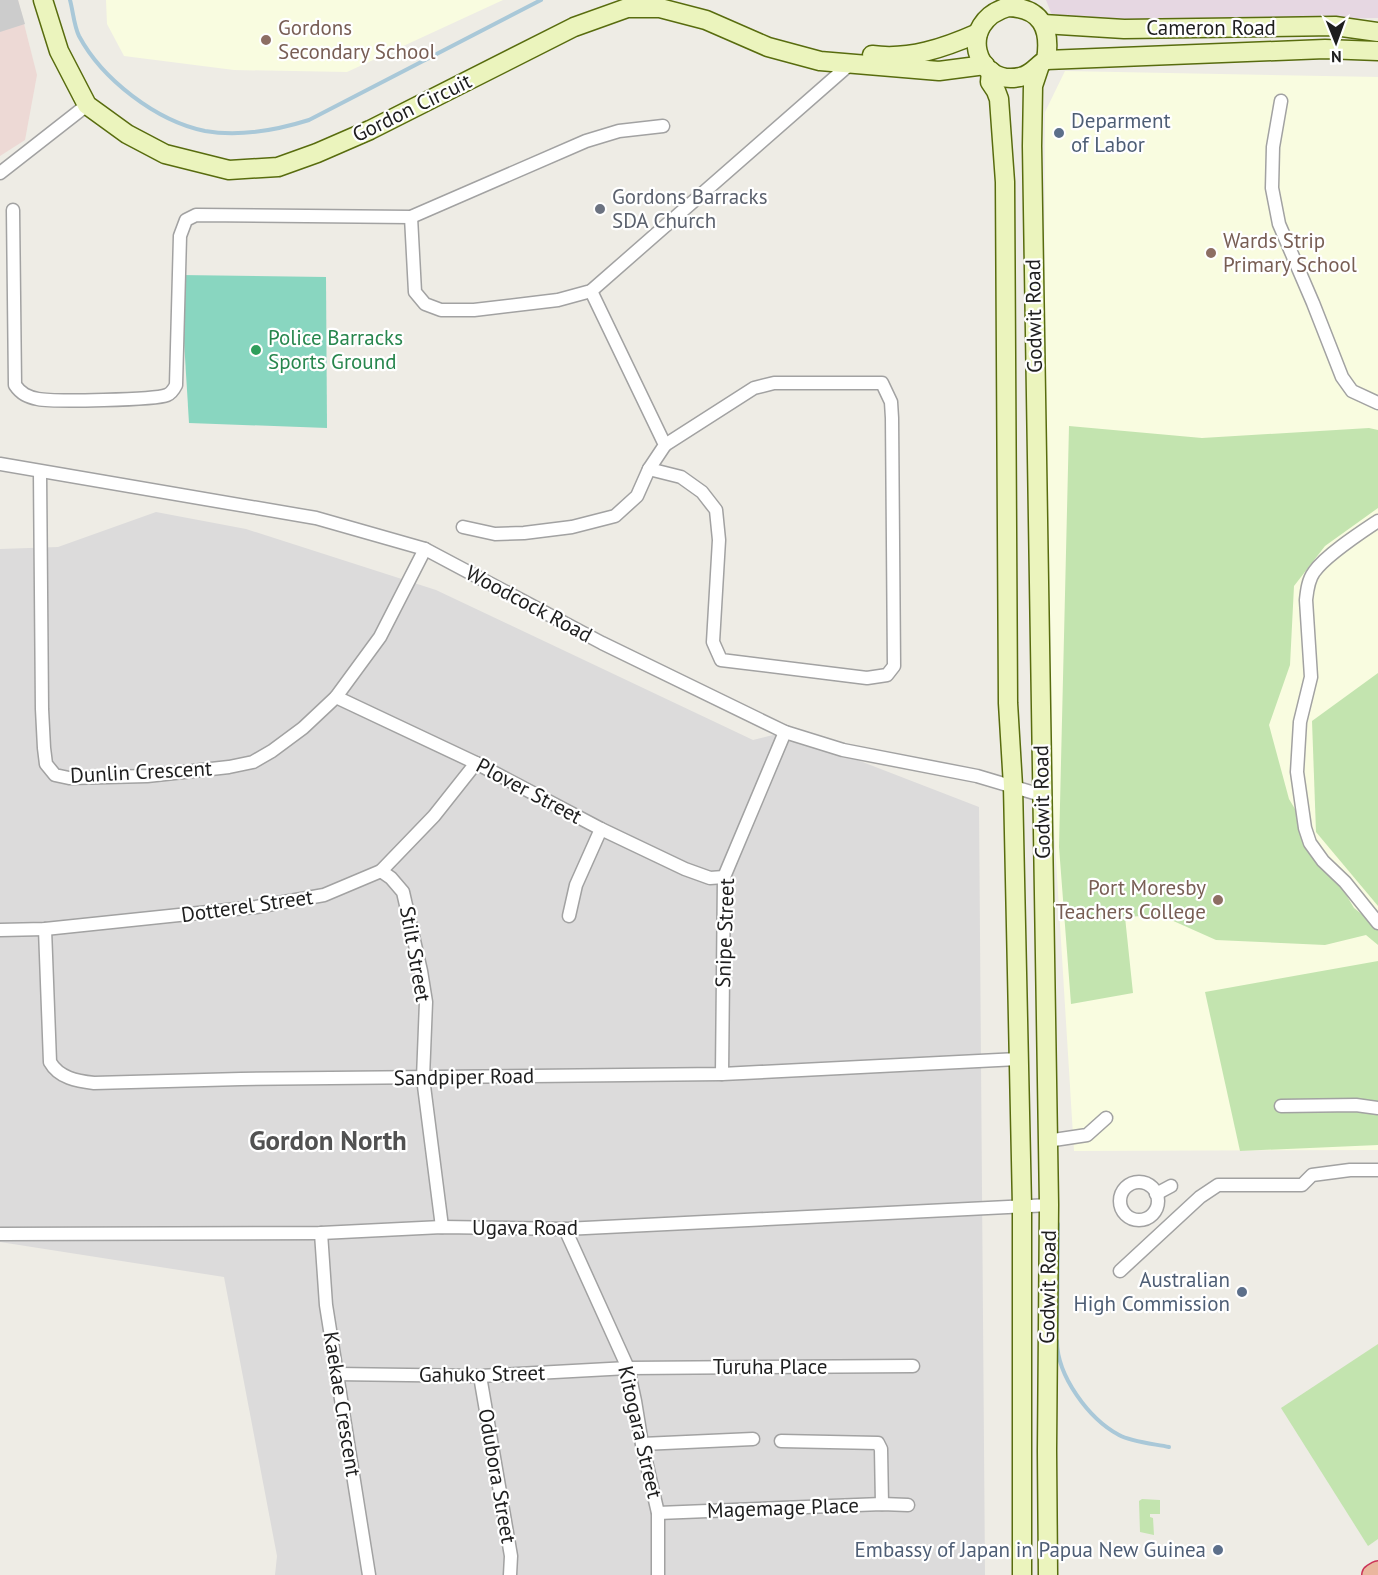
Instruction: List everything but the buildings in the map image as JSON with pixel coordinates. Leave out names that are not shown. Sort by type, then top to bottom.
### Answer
[{"type":"highway","points":[[1373,1575],[1378,1572]]},
{"type":"main road","name":"Gordon Circuit","points":[[43,0],[59,51],[87,105],[127,134],[165,154],[230,170],[278,167],[317,153],[370,130],[574,27],[627,8],[649,4],[706,20],[783,52],[820,61],[939,71],[988,68]]},
{"type":"main road","points":[[984,0],[978,53],[988,68],[1001,76],[1011,78],[1022,77],[1043,63],[1048,39],[1041,21],[1028,0]]},
{"type":"main road","points":[[980,28],[989,15],[1008,7],[1019,8],[1041,21]]},
{"type":"main road","name":"Cameron Road","points":[[1041,21],[1124,28],[1335,27],[1378,32]]},
{"type":"main road","name":"Gordon Circuit","points":[[849,65],[854,59],[866,55],[885,57],[919,53],[949,45],[980,28]]},
{"type":"main road","name":"Cameron Road","points":[[1043,63],[1325,49],[1378,51]]},
{"type":"main road","name":"Godwit Road","points":[[1043,63],[1033,86],[1032,146],[1049,1205],[1048,1575]]},
{"type":"main road","name":"Godwit Road","points":[[988,68],[990,82],[999,99],[1005,182],[1008,703],[1013,786],[1022,1206],[1022,1575]]},
{"type":"street","points":[[411,217],[415,292],[425,304],[441,309],[474,310],[558,300],[591,291],[849,65]]},
{"type":"street","points":[[1281,101],[1273,147],[1272,188],[1279,224],[1342,377],[1352,391],[1378,403]]},
{"type":"street","points":[[0,173],[87,105]]},
{"type":"street","points":[[13,210],[15,385],[19,392],[41,400],[167,396],[174,391],[176,385],[180,236],[186,220],[196,215],[411,217],[586,141],[619,131],[663,126]]},
{"type":"street","points":[[591,291],[665,445]]},
{"type":"street","points":[[463,527],[495,534],[524,533],[572,527],[615,516],[638,496],[649,469],[665,445],[754,388],[774,383],[882,383],[891,402],[892,418],[894,666],[887,675],[867,678],[721,660],[713,642],[719,540],[717,510],[702,492],[681,477],[649,469]]},
{"type":"street","name":"Woodcock Road","points":[[0,464],[316,518],[425,549],[602,643],[785,732],[843,750],[977,776],[1041,795]]},
{"type":"street","name":"Dunlin Crescent","points":[[40,472],[43,721],[46,764],[55,775],[69,778],[147,776],[229,767],[253,762],[288,741],[336,697],[380,637],[425,549]]},
{"type":"street","points":[[1378,521],[1333,554],[1314,572],[1307,587],[1311,677],[1300,722],[1297,772],[1302,814],[1310,843],[1378,923]]},
{"type":"street","name":"Plover Street","points":[[336,697],[476,763],[601,830],[699,875],[710,878],[724,877]]},
{"type":"street","name":"Snipe Street","points":[[722,1074],[724,877],[785,732]]},
{"type":"street","name":"Dotterel Street","points":[[0,930],[45,928],[285,903],[324,895],[381,871],[434,816],[476,763]]},
{"type":"street","points":[[569,916],[584,863],[601,830]]},
{"type":"street","name":"Stilt Street","points":[[381,871],[391,878],[403,892],[414,934],[426,1002],[423,1078],[442,1227]]},
{"type":"street","name":"Sandpiper Road","points":[[45,928],[50,1062],[56,1071],[79,1081],[94,1083],[241,1079],[722,1074],[1019,1059]]},
{"type":"street","points":[[1281,1106],[1356,1105],[1378,1108]]},
{"type":"street","points":[[1047,1142],[1087,1135],[1106,1118]]},
{"type":"street","points":[[1120,1271],[1200,1197],[1218,1185],[1302,1185],[1312,1175],[1350,1170],[1378,1170]]},
{"type":"street","points":[[1137,1182],[1149,1185],[1156,1194],[1158,1204],[1153,1214],[1148,1217],[1134,1219],[1125,1213],[1120,1204],[1122,1192],[1126,1187],[1137,1182]]},
{"type":"street","points":[[1156,1194],[1171,1186]]},
{"type":"street","name":"Ugava Road","points":[[0,1234],[321,1233],[442,1227],[565,1229],[1049,1205]]},
{"type":"street","points":[[1148,1217],[1163,1230]]},
{"type":"street","name":"Kitogara Street","points":[[565,1229],[628,1368],[658,1513],[658,1575]]},
{"type":"street","name":"Kaekae Crescent","points":[[321,1233],[326,1305],[369,1575]]},
{"type":"street","name":"Turuha Place","points":[[628,1368],[913,1366]]},
{"type":"street","name":"Gahuko Street","points":[[336,1374],[480,1376],[628,1368]]},
{"type":"street","name":"Odubora Street","points":[[480,1376],[511,1556],[510,1575]]},
{"type":"street","points":[[642,1444],[753,1439]]},
{"type":"street","points":[[781,1441],[878,1443],[881,1449],[882,1504]]},
{"type":"street","name":"Magemage Place","points":[[658,1513],[908,1504]]},
{"type":"shaded area","points":[[0,0],[18,0],[37,75],[25,140],[0,156]]},
{"type":"shaded area","points":[[0,0],[18,0],[25,24],[0,32]]},
{"type":"shaded area","name":"Gordons Secondary School","points":[[106,0],[503,0],[347,72],[234,70],[124,56],[107,24]]},
{"type":"shaded area","points":[[1046,0],[1378,0],[1378,18],[1055,23]]},
{"type":"shaded area","points":[[1065,71],[1378,77],[1378,1150],[1074,1151],[1043,650],[1045,112]]},
{"type":"shaded area","points":[[156,512],[246,529],[436,590],[753,740],[785,732],[979,807],[985,1575],[275,1575],[277,1556],[224,1277],[0,1242],[0,549],[58,547]]},
{"type":"green space","name":"Police Barracks Sports Ground","points":[[180,275],[326,277],[327,428],[189,423]]},
{"type":"green space","points":[[1069,426],[1202,438],[1369,428],[1378,430],[1378,508],[1325,546],[1294,586],[1290,665],[1269,725],[1289,799],[1354,908],[1378,927],[1378,945],[1366,935],[1325,945],[1216,940],[1160,915],[1125,917],[1133,993],[1071,1004],[1059,847]]},
{"type":"green space","points":[[1378,673],[1378,906],[1316,832],[1312,721]]},
{"type":"green space","points":[[1378,961],[1378,1145],[1240,1151],[1205,992]]},
{"type":"green space","points":[[1378,1344],[1378,1539],[1368,1546],[1281,1408]]},
{"type":"green space","points":[[1142,1499],[1160,1500],[1160,1514],[1150,1514],[1153,1518],[1154,1535],[1140,1532],[1139,1501]]},
{"type":"waterway","points":[[70,0],[79,36],[89,52],[116,82],[132,96],[168,118],[186,126],[218,133],[244,133],[284,127],[309,120],[541,0]]},
{"type":"waterway","points":[[1057,1331],[1058,1224]]},
{"type":"waterway","points":[[1057,1341],[1062,1368],[1069,1382],[1086,1407],[1097,1418],[1119,1435],[1136,1441],[1169,1447]]},
{"type":"place","name":"Gordons Secondary School","points":[[266,40]]},
{"type":"place","name":"Deparment of Labor","points":[[1059,133]]},
{"type":"place","name":"Gordons Barracks SDA Church","points":[[600,209]]},
{"type":"place","name":"Wards Strip Primary School","points":[[1211,253]]},
{"type":"place","name":"Police Barracks Sports Ground","points":[[256,350]]},
{"type":"place","name":"Port Moresby Teachers College","points":[[1218,900]]},
{"type":"place","name":"Australian High Commission","points":[[1242,1292]]},
{"type":"place","name":"Embassy of Japan in Papua New Guinea","points":[[1218,1550]]},
{"type":"district","name":"Gordon North","points":[[328,1141]]}]
